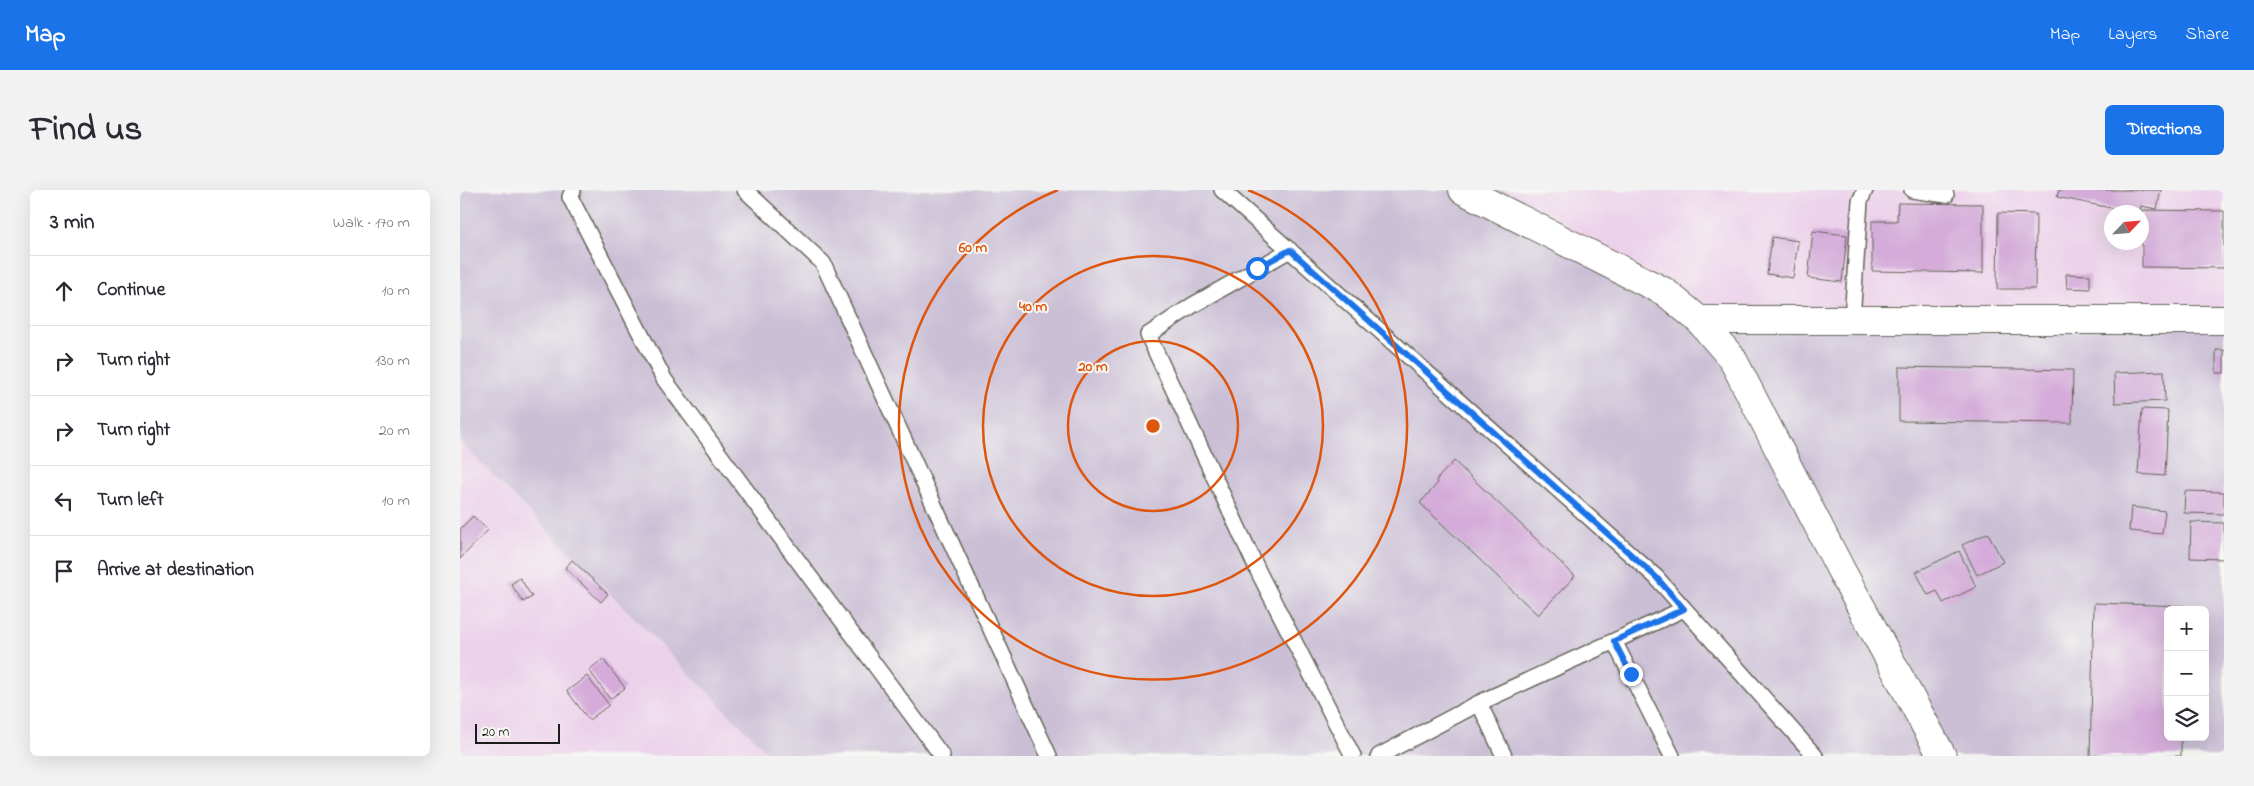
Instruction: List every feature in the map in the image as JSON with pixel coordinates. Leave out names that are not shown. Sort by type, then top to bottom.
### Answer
[{"type":"main road","points":[[1463,190],[1666,292],[1699,320],[1732,358],[1841,570],[1942,756]]},
{"type":"main road","points":[[1699,320],[2224,320]]},
{"type":"lane","points":[[573,190],[570,197],[664,379],[942,756]]},
{"type":"lane","points":[[745,190],[823,263],[1049,756]]},
{"type":"lane","points":[[1222,190],[1656,577],[1816,756]]},
{"type":"lane","points":[[1852,320],[1860,201],[1865,190]]},
{"type":"lane","points":[[1912,190],[1946,195]]},
{"type":"lane","points":[[1290,250],[1193,305],[1148,335],[1259,573],[1353,756]]},
{"type":"lane","points":[[1379,756],[1479,703],[1684,609]]},
{"type":"lane","points":[[1614,641],[1672,756]]},
{"type":"lane","points":[[1479,703],[1504,756]]},
{"type":"shaded area","points":[[460,190],[1503,190],[1701,305],[2224,307],[2224,756],[771,756],[460,442]]},
{"type":"shaded area","points":[[1503,190],[2224,190],[2224,307],[1701,305]]},
{"type":"shaded area","points":[[460,442],[771,756],[460,756]]},
{"type":"building","points":[[2059,190],[2161,190],[2157,209],[2149,208],[2149,205],[2104,205],[2104,207],[2057,197]]},
{"type":"building","points":[[1898,203],[1983,204],[1983,273],[1872,271],[1872,221],[1897,221]]},
{"type":"building","points":[[2149,210],[2224,211],[2224,268],[2142,267],[2142,250],[2149,250]]},
{"type":"building","points":[[1998,213],[2036,214],[2035,289],[1997,289]]},
{"type":"building","points":[[1813,231],[1847,235],[1842,282],[1808,278]]},
{"type":"building","points":[[1772,237],[1798,241],[1793,278],[1767,274]]},
{"type":"building","points":[[2066,274],[2090,275],[2090,289],[2067,288]]},
{"type":"building","points":[[2216,350],[2224,350],[2224,373],[2216,373]]},
{"type":"building","points":[[1899,367],[2073,370],[2072,423],[1899,421]]},
{"type":"building","points":[[2164,371],[2165,401],[2115,403],[2114,373]]},
{"type":"building","points":[[2142,409],[2168,410],[2165,476],[2138,474]]},
{"type":"building","points":[[1454,461],[1575,576],[1538,615],[1420,503],[1438,483],[1436,480]]},
{"type":"building","points":[[2185,491],[2224,492],[2224,514],[2184,513]]},
{"type":"building","points":[[2131,507],[2165,511],[2162,534],[2129,531]]},
{"type":"building","points":[[473,516],[488,530],[460,559],[460,529]]},
{"type":"building","points":[[2191,522],[2224,523],[2224,559],[2190,558]]},
{"type":"building","points":[[1988,533],[2003,562],[1977,575],[1962,545]]},
{"type":"building","points":[[1959,551],[1976,587],[1943,603],[1937,591],[1928,595],[1916,572]]},
{"type":"building","points":[[572,560],[608,594],[601,602],[565,568]]},
{"type":"building","points":[[520,578],[532,597],[523,602],[511,584]]},
{"type":"building","points":[[2094,603],[2185,606],[2164,606],[2164,741],[2181,741],[2181,756],[2090,756]]},
{"type":"building","points":[[603,659],[625,688],[610,699],[589,670]]},
{"type":"building","points":[[587,676],[609,705],[589,720],[567,691]]},
{"type":"route","points":[[1257,268],[1290,250],[1656,577],[1684,609],[1614,641],[1631,674]]}]
